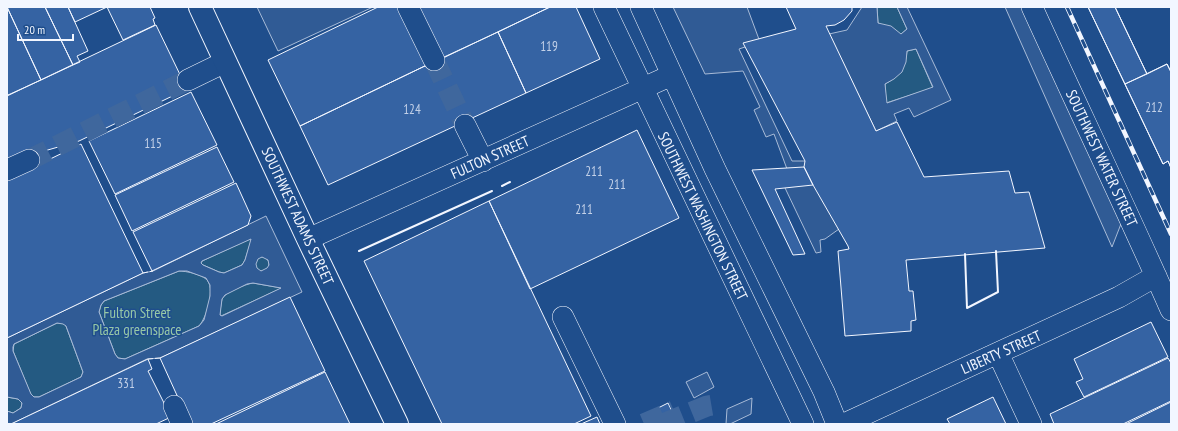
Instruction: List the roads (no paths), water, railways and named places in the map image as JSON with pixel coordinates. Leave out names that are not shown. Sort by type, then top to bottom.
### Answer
[{"type":"main road","name":"SOUTHWEST ADAMS STREET","points":[[200,7],[308,239],[397,424]]},
{"type":"street","points":[[408,7],[434,60]]},
{"type":"street","name":"SOUTHWEST WASHINGTON STREET","points":[[604,7],[803,424]]},
{"type":"street","points":[[641,7],[715,169],[824,392],[837,424]]},
{"type":"street","name":"SOUTHWEST WATER STREET","points":[[1032,7],[1171,310]]},
{"type":"street","points":[[188,80],[225,62]]},
{"type":"street","name":"FULTON STREET","points":[[308,239],[672,75]]},
{"type":"street","points":[[466,126],[483,161]]},
{"type":"street","points":[[7,170],[29,160]]},
{"type":"street","name":"LIBERTY STREET","points":[[844,424],[1119,297],[1156,276]]},
{"type":"street","points":[[563,317],[615,424]]},
{"type":"street","points":[[998,353],[1031,424]]},
{"type":"tunnel","points":[[434,60],[465,125]]},
{"type":"tunnel","points":[[29,160],[188,80]]},
{"type":"tunnel","points":[[663,424],[707,406],[719,404]]},
{"type":"tunnel","points":[[644,424],[674,411]]},
{"type":"railway","points":[[1067,7],[1171,234]]},
{"type":"park label","name":"Fulton Street Plaza greenspace","points":[[137,320]]}]
